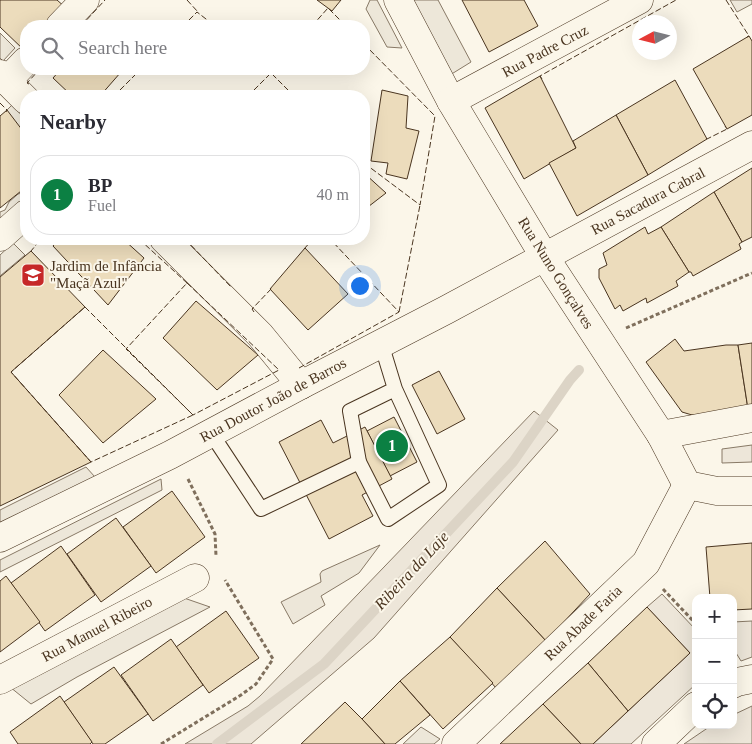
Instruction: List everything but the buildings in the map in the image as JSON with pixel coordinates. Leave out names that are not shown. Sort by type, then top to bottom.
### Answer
[{"type":"street","points":[[66,20],[85,0]]},
{"type":"street","name":"Rua Nuno Gonçalves","points":[[398,0],[452,101],[544,256],[661,435],[686,485]]},
{"type":"street","name":"Rua Padre Cruz","points":[[452,101],[639,0]]},
{"type":"street","points":[[20,65],[3,77],[20,94]]},
{"type":"street","name":"Rua Sacadura Cabral","points":[[544,256],[752,145]]},
{"type":"street","points":[[0,237],[20,219]]},
{"type":"street","points":[[170,245],[260,335],[301,385]]},
{"type":"street","name":"Rua Doutor João de Barros","points":[[0,538],[175,452],[544,256]]},
{"type":"street","points":[[661,435],[752,418]]},
{"type":"street","points":[[686,485],[717,491],[752,491]]},
{"type":"street","name":"Rua Abade Faria","points":[[456,744],[646,563],[686,485]]},
{"type":"street","name":"Rua Manuel Ribeiro","points":[[0,680],[208,576]]},
{"type":"street","points":[[737,682],[752,679]]},
{"type":"street","points":[[656,744],[692,710]]},
{"type":"lane","points":[[381,343],[395,389],[439,485],[388,519],[359,462],[350,411],[395,389]]},
{"type":"lane","points":[[211,433],[261,509],[359,462]]},
{"type":"path","points":[[598,339],[752,273]]},
{"type":"path","points":[[175,452],[215,534],[216,558]]},
{"type":"path","points":[[646,563],[659,584],[692,620]]},
{"type":"path","points":[[161,744],[256,684],[273,659],[208,576]]},
{"type":"shaded area","points":[[370,0],[377,0],[402,48],[387,47],[366,9]]},
{"type":"shaded area","points":[[411,0],[438,0],[471,62],[450,75]]},
{"type":"shaded area","points":[[730,0],[752,0],[752,4],[737,12]]},
{"type":"shaded area","points":[[0,33],[15,48],[3,61],[0,58]]},
{"type":"shaded area","points":[[12,105],[20,114],[20,131],[4,113]]},
{"type":"shaded area","points":[[20,194],[20,207],[0,223],[0,212],[5,210],[9,202]]},
{"type":"shaded area","points":[[13,243],[25,255],[0,276],[0,255]]},
{"type":"shaded area","points":[[534,411],[558,430],[374,638],[251,744],[185,744],[248,706],[260,696]]},
{"type":"shaded area","points":[[752,445],[752,462],[722,463],[722,449]]},
{"type":"shaded area","points":[[86,467],[95,477],[0,525],[0,510]]},
{"type":"shaded area","points":[[161,479],[162,490],[0,572],[0,560]]},
{"type":"shaded area","points":[[380,545],[359,573],[321,596],[325,605],[293,624],[281,602],[321,582],[320,574],[322,571]]},
{"type":"shaded area","points":[[662,594],[692,626],[692,688],[631,744],[593,744],[690,653],[647,607]]},
{"type":"shaded area","points":[[184,598],[210,607],[77,677],[31,704],[10,687]]},
{"type":"shaded area","points":[[752,621],[752,657],[741,661],[737,654],[737,622]]},
{"type":"shaded area","points":[[752,706],[752,744],[684,744],[706,729],[737,729],[737,713]]},
{"type":"shaded area","points":[[421,727],[440,739],[434,744],[403,744]]},
{"type":"waterway","name":"Ribeira da Laje","points":[[217,744],[324,664],[513,462],[579,370]]},
{"type":"fence","points":[[87,20],[105,0]]},
{"type":"fence","points":[[187,0],[198,12]]},
{"type":"fence","points":[[542,79],[540,76],[676,0]]},
{"type":"fence","points":[[726,0],[749,36],[747,37]]},
{"type":"fence","points":[[317,20],[328,8],[340,20]]},
{"type":"fence","points":[[189,20],[197,12],[207,20]]},
{"type":"fence","points":[[370,50],[435,116],[420,205],[370,168]]},
{"type":"fence","points":[[29,84],[27,83],[34,75]]},
{"type":"fence","points":[[120,90],[135,75]]},
{"type":"fence","points":[[254,90],[269,75]]},
{"type":"fence","points":[[273,75],[288,90]]},
{"type":"fence","points":[[0,103],[7,110],[6,112]]},
{"type":"fence","points":[[706,138],[727,129],[725,126]]},
{"type":"fence","points":[[399,312],[419,204]]},
{"type":"fence","points":[[32,252],[36,245]]},
{"type":"fence","points":[[146,245],[186,284]]},
{"type":"fence","points":[[191,245],[232,288]]},
{"type":"fence","points":[[304,249],[308,245]]},
{"type":"fence","points":[[299,368],[399,312],[336,245]]},
{"type":"fence","points":[[187,283],[279,370],[193,415],[126,349],[187,283]]},
{"type":"fence","points":[[254,312],[252,309],[272,288]]},
{"type":"fence","points":[[85,307],[193,415],[91,462],[11,372],[85,307]]},
{"type":"place","name":"Jardim de Infância \"Maçã Azul\"","points":[[33,275]]},
{"type":"place","name":"BP","points":[[392,446]]}]
